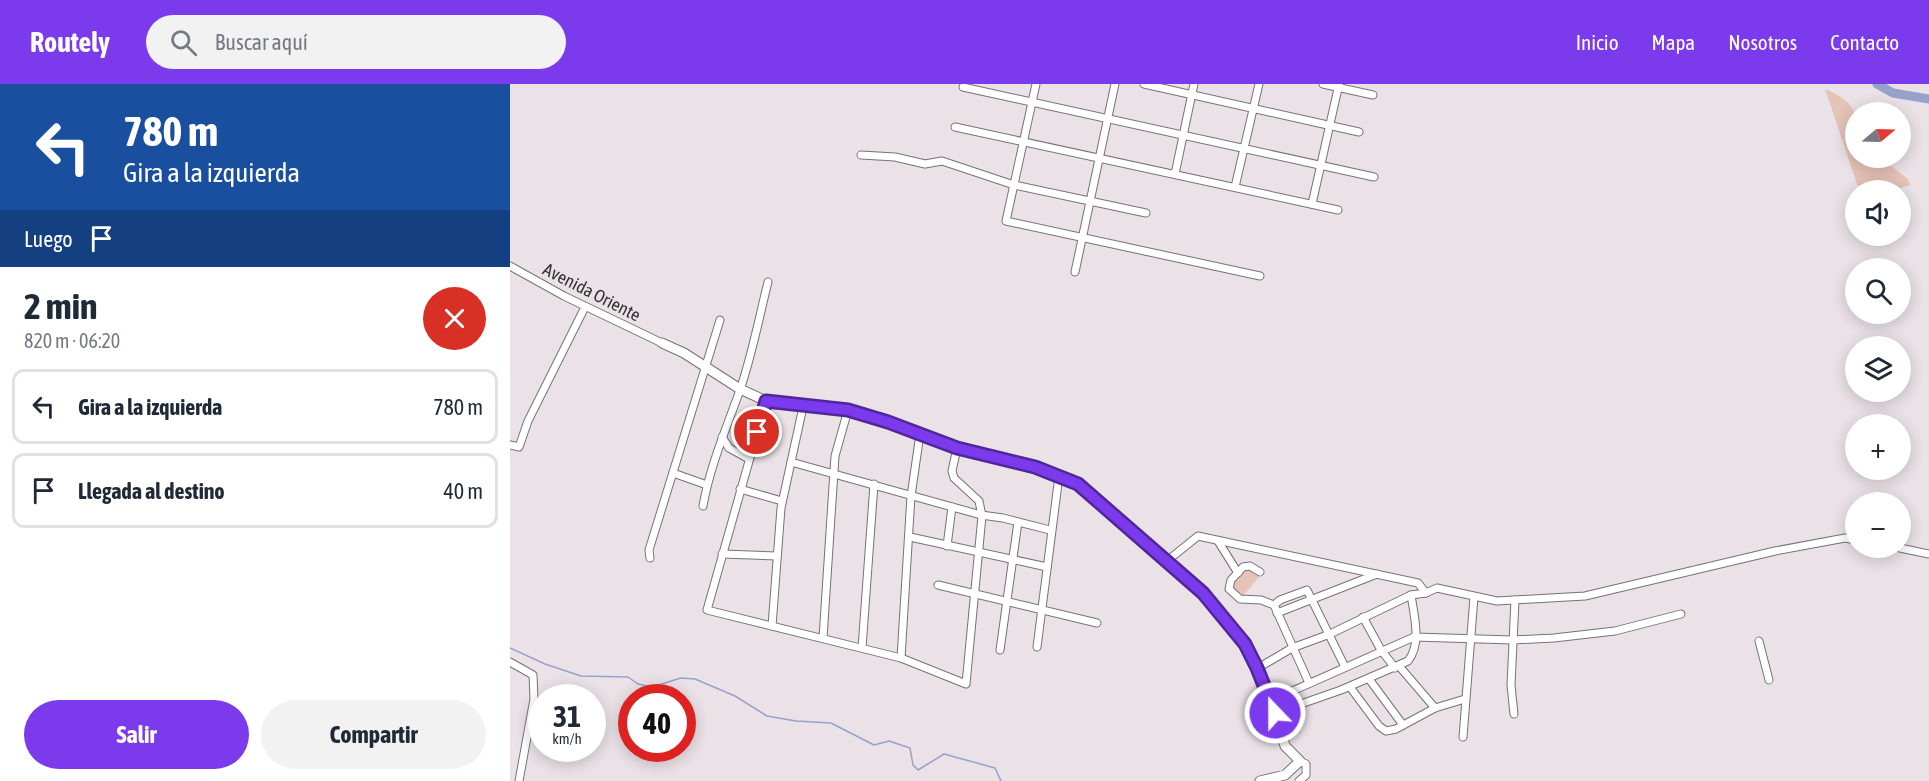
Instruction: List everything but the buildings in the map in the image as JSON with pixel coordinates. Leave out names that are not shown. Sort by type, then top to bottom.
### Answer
[{"type":"street","points":[[1036,84],[1006,221],[1260,276]]},
{"type":"street","points":[[1075,272],[1115,84]]},
{"type":"street","points":[[1144,84],[1359,132]]},
{"type":"street","points":[[1175,174],[1194,84]]},
{"type":"street","points":[[1235,188],[1259,84]]},
{"type":"street","points":[[1323,84],[1373,95]]},
{"type":"street","points":[[1312,204],[1338,86]]},
{"type":"street","points":[[963,87],[1374,177]]},
{"type":"street","points":[[955,127],[1338,210]]},
{"type":"street","points":[[861,155],[895,157],[925,164],[942,161],[1014,185],[1146,213]]},
{"type":"street","name":"Avenida Oriente","points":[[510,266],[662,343]]},
{"type":"street","points":[[703,506],[722,437],[740,389],[768,282]]},
{"type":"street","points":[[510,445],[519,447],[528,421],[585,306]]},
{"type":"street","points":[[650,558],[649,550],[720,320]]},
{"type":"street","points":[[662,343],[706,366],[740,389],[766,401],[803,407],[848,410],[957,448],[1059,476],[1078,484],[1203,593],[1245,644],[1275,713],[1285,746],[1306,764],[1306,775],[1299,781]]},
{"type":"street","points":[[766,401],[707,610],[901,658],[966,684],[981,515],[979,501],[954,478],[952,471],[957,448]]},
{"type":"street","points":[[772,626],[782,501],[803,407]]},
{"type":"street","points":[[823,638],[835,456],[848,410]]},
{"type":"street","points":[[901,658],[911,496],[921,434]]},
{"type":"street","points":[[722,437],[734,452],[749,459]]},
{"type":"street","points":[[791,462],[834,472],[981,515],[1050,530]]},
{"type":"street","points":[[673,473],[707,485]]},
{"type":"street","points":[[1036,647],[1059,476]]},
{"type":"street","points":[[862,648],[874,484]]},
{"type":"street","points":[[740,489],[782,501]]},
{"type":"street","points":[[947,546],[952,507]]},
{"type":"street","points":[[1000,650],[1018,522]]},
{"type":"street","points":[[1167,561],[1198,536],[1418,583],[1426,593]]},
{"type":"street","points":[[910,537],[979,554],[1047,567]]},
{"type":"street","points":[[1257,668],[1293,648],[1330,634],[1411,595],[1426,593],[1437,588],[1497,601],[1585,596],[1775,550],[1845,538]]},
{"type":"street","points":[[1218,541],[1238,573]]},
{"type":"street","points":[[1911,550],[1929,554]]},
{"type":"street","points":[[722,554],[777,556]]},
{"type":"street","points":[[1260,572],[1248,565],[1238,573],[1229,586],[1234,596],[1240,599],[1261,600],[1274,605]]},
{"type":"street","points":[[1277,614],[1377,574]]},
{"type":"street","points":[[938,585],[1097,623]]},
{"type":"street","points":[[1274,605],[1280,600],[1307,590],[1345,667]]},
{"type":"street","points":[[1275,713],[1350,687],[1405,664],[1413,655],[1416,636],[1411,595]]},
{"type":"street","points":[[1463,737],[1474,597]]},
{"type":"street","points":[[1514,714],[1511,685],[1515,600]]},
{"type":"street","points":[[1274,605],[1309,683]]},
{"type":"street","points":[[1270,701],[1416,636],[1513,640],[1615,631],[1681,614]]},
{"type":"street","points":[[1363,617],[1381,650],[1435,708]]},
{"type":"street","points":[[1760,641],[1769,680]]},
{"type":"street","points":[[510,662],[533,675],[534,699],[519,781]]},
{"type":"street","points":[[1369,679],[1402,725]]},
{"type":"street","points":[[1350,687],[1383,730],[1389,731],[1435,708],[1465,699]]},
{"type":"street","points":[[1260,781],[1285,775],[1300,761]]},
{"type":"shaded area","points":[[1825,89],[1847,102],[1845,102],[1845,148]]},
{"type":"shaded area","points":[[1852,168],[1894,168],[1908,180],[1856,180]]},
{"type":"shaded area","points":[[1246,567],[1259,577],[1243,596],[1231,586]]},
{"type":"waterway","points":[[1877,84],[1893,93],[1929,99]]},
{"type":"waterway","points":[[510,648],[545,664],[581,676],[628,677],[638,684],[652,687],[681,678],[695,679],[735,696],[767,716],[796,721],[831,723],[874,745],[889,741],[910,748],[913,765],[918,770],[944,754],[995,768],[1001,781]]},
{"type":"route","points":[[757,432],[766,401],[803,407],[848,410],[888,422],[957,448],[1035,467],[1078,484],[1203,593],[1245,644],[1275,713]]}]
